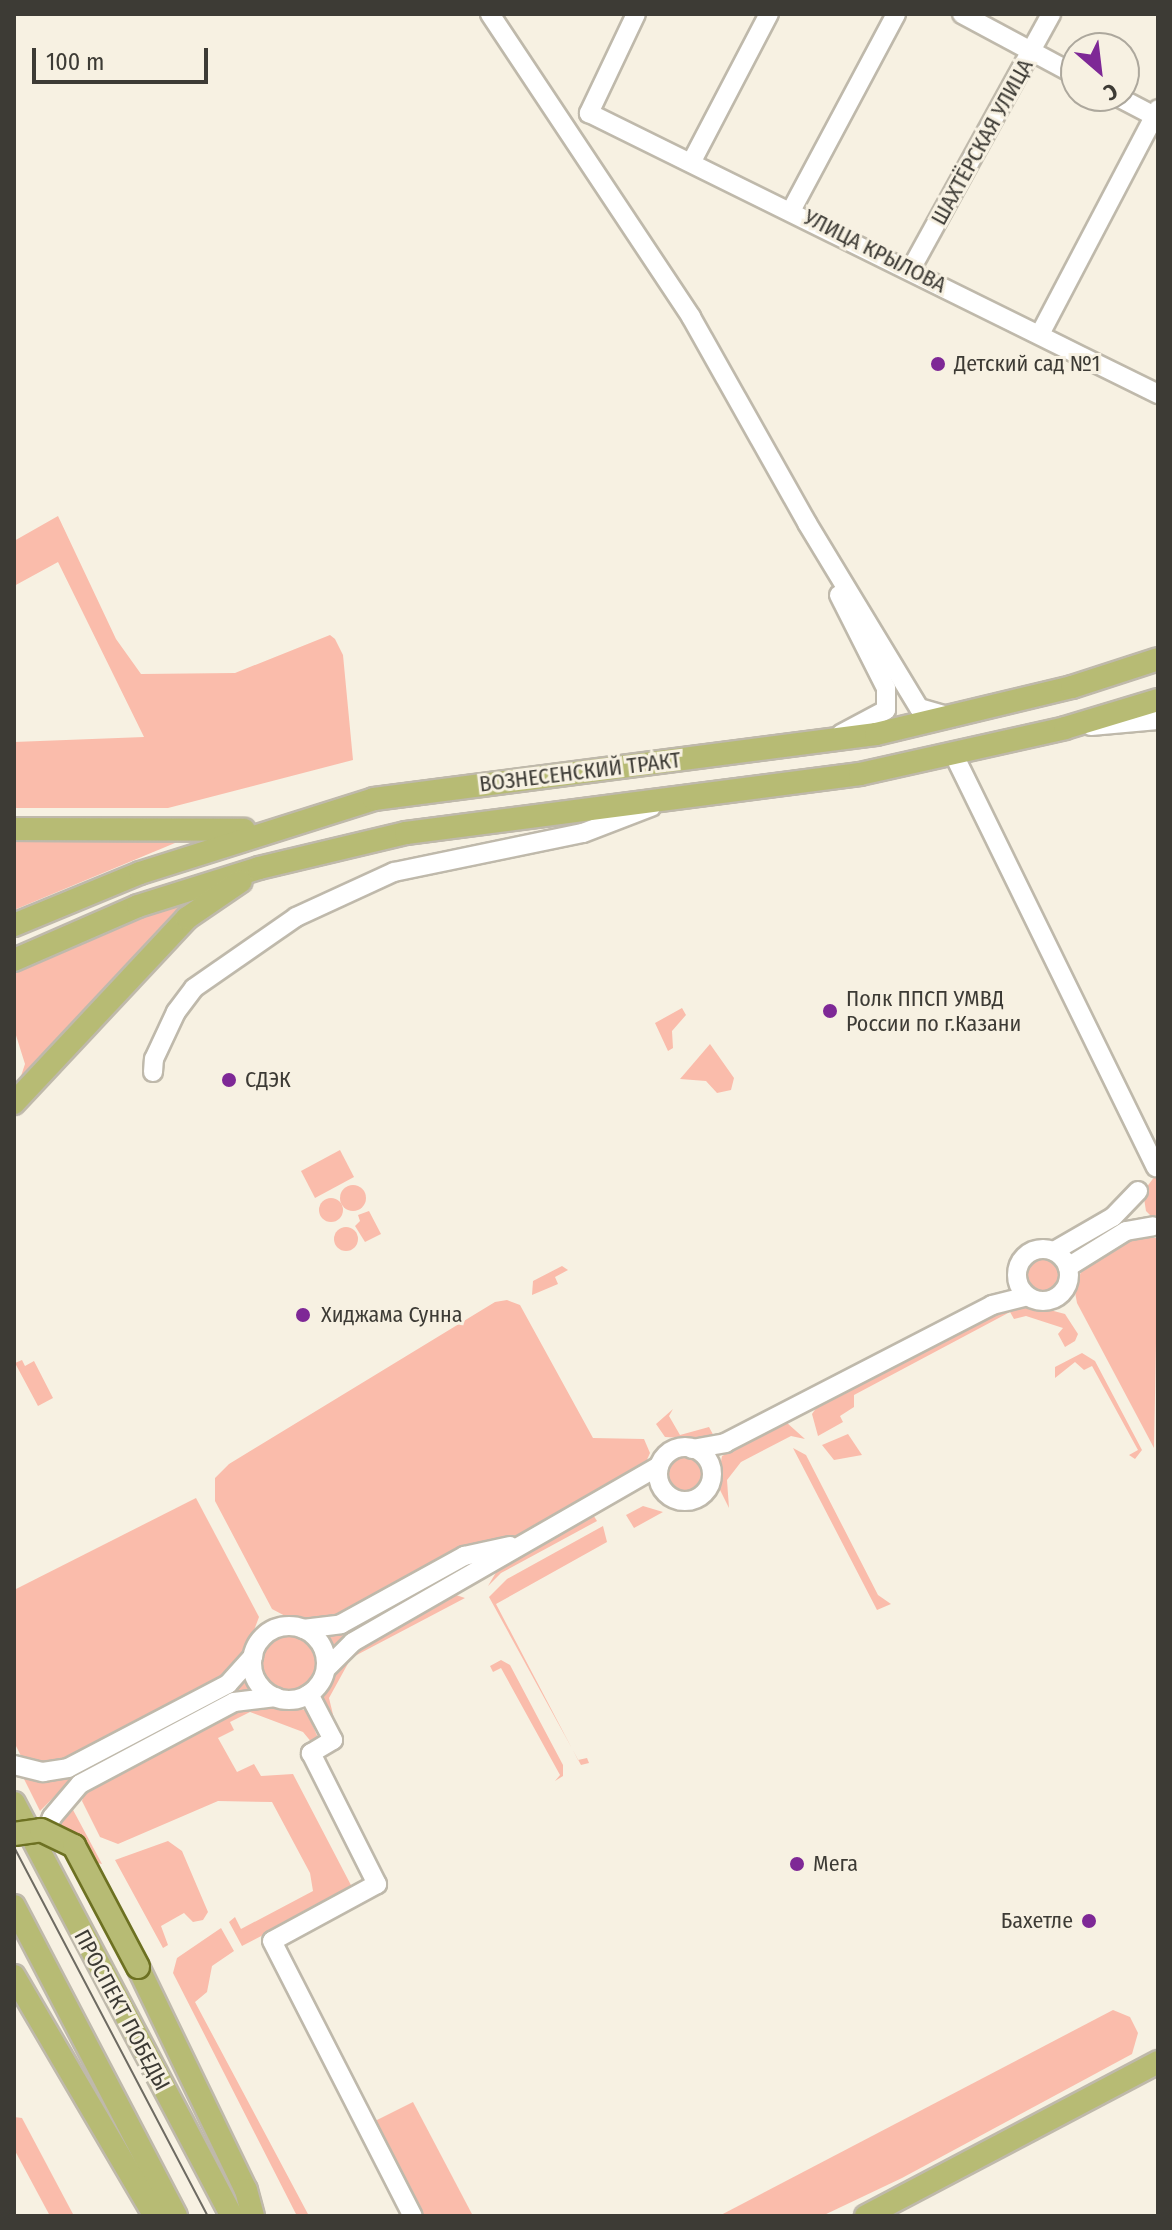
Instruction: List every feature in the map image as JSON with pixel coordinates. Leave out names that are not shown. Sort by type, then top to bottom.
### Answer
[{"type":"main road","name":"ВОЗНЕСЕНСКИЙ ТРАКТ","points":[[14,925],[140,873],[273,828],[374,799],[822,742],[952,717],[1072,687],[1158,659]]},
{"type":"main road","name":"ВОЗНЕСЕНСКИЙ ТРАКТ","points":[[14,960],[138,906],[259,868],[406,833],[860,774],[1065,728],[1158,700]]},
{"type":"main road","points":[[14,829],[180,833],[273,828]]},
{"type":"main road","points":[[14,1103],[187,918],[259,868]]},
{"type":"main road","name":"ПРОСПЕКТ ПОБЕДЫ","points":[[14,1803],[232,2216]]},
{"type":"main road","points":[[14,1834],[41,1830],[74,1846],[138,1967],[246,2190],[253,2216]]},
{"type":"main road","points":[[14,1906],[176,2216]]},
{"type":"main road","points":[[14,1976],[155,2216]]},
{"type":"main road","points":[[866,2216],[1158,2062]]},
{"type":"street","points":[[490,14],[691,317],[807,523],[919,708],[952,717]]},
{"type":"street","name":"УЛИЦА КРЫЛОВА","points":[[636,14],[589,113],[792,209],[1158,394]]},
{"type":"street","points":[[692,161],[769,14]]},
{"type":"street","points":[[792,209],[896,14]]},
{"type":"street","points":[[962,14],[1060,66]]},
{"type":"street","name":"ШАХТЁРСКАЯ УЛИЦА","points":[[911,269],[1051,14]]},
{"type":"street","points":[[1040,334],[1157,115]]},
{"type":"street","points":[[807,523],[886,688],[886,710],[879,718],[822,742]]},
{"type":"street","points":[[1065,728],[1158,720]]},
{"type":"street","points":[[954,755],[1157,1167],[1113,1217],[1054,1251],[1029,1253],[992,1305]]},
{"type":"street","points":[[153,1072],[154,1059],[176,1012],[194,988],[296,917],[394,872],[583,833],[670,800]]},
{"type":"street","points":[[1138,1191],[1141,1213],[1156,1227]]},
{"type":"street","points":[[1068,1267],[1126,1231],[1156,1227]]},
{"type":"street","points":[[309,1694],[345,1646],[473,1574],[521,1543],[620,1491],[659,1466],[672,1451],[725,1443],[992,1305],[1027,1296],[1041,1302],[1057,1298],[1067,1286],[1068,1267],[1054,1251]]},
{"type":"street","points":[[1016,1273],[1027,1296]]},
{"type":"street","points":[[620,1491],[647,1487],[681,1501],[697,1498],[710,1483],[710,1466],[725,1443]]},
{"type":"street","points":[[692,1449],[710,1466]]},
{"type":"street","points":[[659,1466],[666,1494]]},
{"type":"street","points":[[14,1765],[43,1772],[68,1768],[228,1684],[272,1630],[341,1624],[464,1556],[521,1543]]},
{"type":"street","points":[[443,1567],[473,1574]]},
{"type":"street","points":[[303,1629],[321,1645],[326,1669]]},
{"type":"street","points":[[253,1656],[257,1681],[276,1697]]},
{"type":"street","points":[[38,1849],[52,1817],[80,1784],[234,1702],[309,1694]]},
{"type":"street","points":[[309,1694],[333,1740],[311,1753],[377,1884],[272,1941],[413,2216]]},
{"type":"shaded area","points":[[58,516],[116,639],[141,674],[235,673],[330,635],[335,639],[343,655],[353,760],[168,808],[14,808],[14,742],[144,737],[58,562],[14,586],[14,541]]},
{"type":"shaded area","points":[[187,838],[14,910],[14,840]]},
{"type":"shaded area","points":[[221,884],[15,1094],[25,1064],[14,1029],[14,968]]},
{"type":"shaded area","points":[[682,1008],[686,1015],[672,1031],[673,1048],[668,1051],[655,1023]]},
{"type":"shaded area","points":[[710,1044],[734,1078],[731,1090],[717,1093],[706,1081],[680,1079]]},
{"type":"shaded area","points":[[340,1150],[354,1177],[315,1198],[301,1171]]},
{"type":"shaded area","points":[[1158,1172],[1158,1223],[1146,1211],[1143,1192]]},
{"type":"shaded area","points":[[353,1185],[362,1189],[366,1198],[362,1207],[353,1211],[344,1207],[340,1198],[344,1189]]},
{"type":"shaded area","points":[[331,1198],[340,1201],[343,1210],[340,1219],[331,1222],[322,1219],[319,1210],[322,1201]]},
{"type":"shaded area","points":[[369,1211],[381,1234],[365,1242],[355,1226],[360,1221],[358,1215]]},
{"type":"shaded area","points":[[341,1227],[351,1227],[358,1234],[358,1244],[351,1251],[341,1251],[334,1244],[334,1234]]},
{"type":"shaded area","points":[[1129,1238],[1158,1238],[1154,1448],[1077,1303],[1074,1287],[1086,1262]]},
{"type":"shaded area","points":[[1043,1252],[1058,1258],[1064,1273],[1058,1288],[1043,1294],[1028,1288],[1022,1273],[1028,1258]]},
{"type":"shaded area","points":[[562,1266],[568,1270],[555,1277],[558,1284],[532,1295],[533,1281]]},
{"type":"shaded area","points":[[507,1300],[520,1305],[593,1438],[644,1439],[650,1453],[642,1471],[504,1545],[455,1556],[322,1623],[289,1618],[272,1609],[215,1501],[215,1478],[229,1464],[495,1302]]},
{"type":"shaded area","points":[[1016,1301],[1065,1314],[1078,1334],[1075,1341],[1065,1347],[1058,1334],[1063,1328],[1026,1316],[1014,1319],[1010,1312],[854,1395],[854,1407],[840,1416],[843,1422],[818,1436],[812,1414],[819,1404]]},
{"type":"shaded area","points":[[1082,1353],[1095,1361],[1142,1450],[1135,1459],[1129,1455],[1138,1450],[1092,1366],[1084,1370],[1075,1362],[1055,1378],[1055,1367]]},
{"type":"shaded area","points":[[22,1360],[25,1366],[34,1361],[53,1398],[38,1406],[15,1363]]},
{"type":"shaded area","points":[[673,1409],[669,1416],[680,1435],[709,1427],[716,1440],[665,1437],[656,1424]]},
{"type":"shaded area","points":[[786,1422],[805,1439],[791,1436],[741,1462],[727,1480],[729,1508],[717,1484],[722,1456]]},
{"type":"shaded area","points":[[848,1434],[862,1455],[834,1460],[822,1445]]},
{"type":"shaded area","points":[[793,1448],[806,1455],[878,1595],[891,1604],[877,1610]]},
{"type":"shaded area","points":[[682,1455],[696,1461],[702,1475],[696,1489],[682,1495],[668,1489],[662,1475],[668,1461]]},
{"type":"shaded area","points":[[196,1498],[259,1617],[240,1667],[67,1760],[50,1765],[21,1756],[14,1742],[14,1590]]},
{"type":"shaded area","points":[[643,1506],[663,1512],[634,1528],[626,1515]]},
{"type":"shaded area","points":[[592,1513],[597,1521],[501,1573],[488,1586],[498,1569]]},
{"type":"shaded area","points":[[603,1526],[607,1542],[496,1604],[572,1748],[489,1597],[507,1579]]},
{"type":"shaded area","points":[[452,1572],[463,1575],[332,1647],[326,1636]]},
{"type":"shaded area","points":[[456,1595],[465,1598],[351,1658],[329,1698],[336,1727],[321,1702],[337,1660]]},
{"type":"shaded area","points":[[289,1632],[301,1634],[310,1641],[317,1650],[317,1674],[310,1683],[301,1690],[289,1692],[277,1690],[268,1683],[261,1674],[259,1662],[261,1650],[268,1641],[277,1634]]},
{"type":"shaded area","points":[[501,1660],[510,1665],[563,1765],[563,1776],[555,1781],[560,1775],[501,1668],[493,1672],[490,1666]]},
{"type":"shaded area","points":[[244,1678],[250,1690],[64,1787],[40,1811],[21,1773],[31,1776]]},
{"type":"shaded area","points":[[268,1705],[306,1710],[319,1740],[313,1744],[303,1732],[250,1712],[230,1722],[234,1730],[218,1738],[237,1772],[254,1764],[261,1776],[293,1774],[353,1889],[242,1946],[229,1922],[235,1917],[241,1929],[313,1891],[310,1873],[272,1802],[218,1801],[118,1844],[100,1837],[82,1801],[86,1789],[238,1709]]},
{"type":"shaded area","points":[[587,1758],[589,1763],[581,1765],[578,1760]]},
{"type":"shaded area","points":[[69,1805],[102,1864],[90,1861],[72,1870],[59,1845],[55,1821]]},
{"type":"shaded area","points":[[168,1841],[182,1851],[208,1912],[203,1920],[193,1922],[184,1913],[161,1926],[168,1945],[163,1948],[115,1860]]},
{"type":"shaded area","points":[[221,1928],[234,1951],[212,1966],[207,1992],[195,2002],[309,2216],[297,2216],[173,1973],[177,1958]]},
{"type":"shaded area","points":[[1113,2010],[1130,2017],[1138,2033],[1132,2054],[902,2178],[822,2216],[719,2216]]},
{"type":"shaded area","points":[[413,2102],[473,2216],[424,2216],[373,2122]]},
{"type":"shaded area","points":[[14,2117],[22,2118],[74,2216],[50,2216],[14,2149]]},
{"type":"tram line","points":[[14,1847],[208,2216]]},
{"type":"place","name":"Детский сад №1","points":[[938,364]]},
{"type":"place","name":"Полк ППСП УМВД России по г.Казани","points":[[830,1011]]},
{"type":"place","name":"СДЭК","points":[[229,1080]]},
{"type":"place","name":"Хиджама Сунна","points":[[303,1315]]},
{"type":"place","name":"Мега","points":[[797,1864]]},
{"type":"place","name":"Бахетле","points":[[1089,1921]]}]
